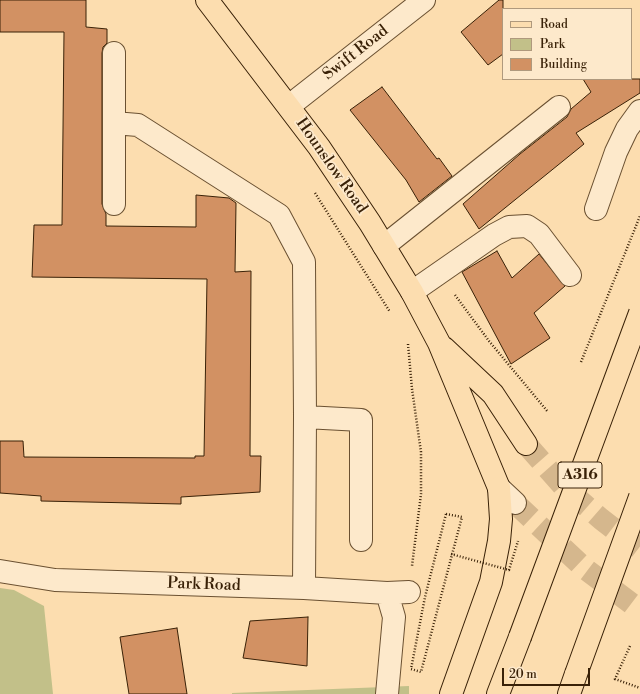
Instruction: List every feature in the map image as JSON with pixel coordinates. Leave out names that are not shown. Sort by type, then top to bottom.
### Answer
[{"type":"main road","name":"Hounslow Road","points":[[207,0],[289,106],[353,197],[412,292],[439,343],[499,488],[501,518],[499,541],[491,582],[451,694]]},
{"type":"main road","name":"A316","points":[[498,694],[640,313]]},
{"type":"main road","name":"Hounslow Road","points":[[439,343],[493,394],[526,444]]},
{"type":"main road","points":[[572,684],[640,496]]},
{"type":"street","name":"Swift Road","points":[[289,106],[424,0]]},
{"type":"street","points":[[114,52],[114,204]]},
{"type":"street","points":[[384,246],[559,107]]},
{"type":"street","points":[[596,209],[616,152],[626,129],[640,111]]},
{"type":"street","points":[[114,123],[138,125],[279,214],[304,262],[304,588]]},
{"type":"street","points":[[412,292],[494,234],[509,228],[527,226],[539,234],[570,276]]},
{"type":"street","points":[[305,417],[361,420],[361,540]]},
{"type":"street","points":[[499,488],[515,503]]},
{"type":"street","name":"Park Road","points":[[0,571],[54,580],[304,588],[417,594]]},
{"type":"street","points":[[387,593],[394,617],[387,694]]},
{"type":"path","points":[[312,187],[392,314]]},
{"type":"path","points":[[581,362],[640,216]]},
{"type":"path","points":[[439,274],[489,341],[548,412]]},
{"type":"path","points":[[408,340],[412,389],[422,452],[417,594],[410,669],[421,672],[462,517],[446,514],[437,547],[417,594]]},
{"type":"path","points":[[451,554],[509,570],[518,541]]},
{"type":"path","points":[[630,646],[615,679],[640,688]]},
{"type":"green space","points":[[0,588],[14,590],[44,606],[53,694],[0,694]]},
{"type":"green space","points":[[409,686],[409,694],[232,694],[232,693]]},
{"type":"building","points":[[0,0],[86,0],[86,27],[107,29],[107,43],[103,47],[102,53],[102,204],[106,214],[106,226],[196,227],[196,195],[229,198],[236,203],[235,272],[251,271],[250,456],[261,456],[260,492],[181,497],[181,504],[41,501],[41,496],[0,493],[0,441],[23,441],[24,457],[195,458],[195,456],[204,456],[207,279],[32,277],[34,225],[62,225],[64,32],[0,32]]},
{"type":"building","points":[[499,0],[503,0],[502,55],[488,65],[461,32]]},
{"type":"building","points":[[640,79],[640,93],[576,133],[584,144],[479,229],[463,204],[520,154],[567,117],[571,109],[591,92],[584,80]]},
{"type":"building","points":[[382,87],[437,159],[439,158],[452,176],[419,202],[406,180],[350,110]]},
{"type":"building","points":[[497,251],[512,278],[539,254],[565,286],[534,313],[550,338],[511,364],[462,272]]},
{"type":"building","points":[[308,617],[307,666],[243,658],[250,621]]},
{"type":"building","points":[[177,628],[187,694],[129,694],[120,637]]},
{"type":"tunnel","points":[[526,444],[564,487],[601,519],[640,549]]},
{"type":"tunnel","points":[[515,503],[584,568],[640,610]]}]
